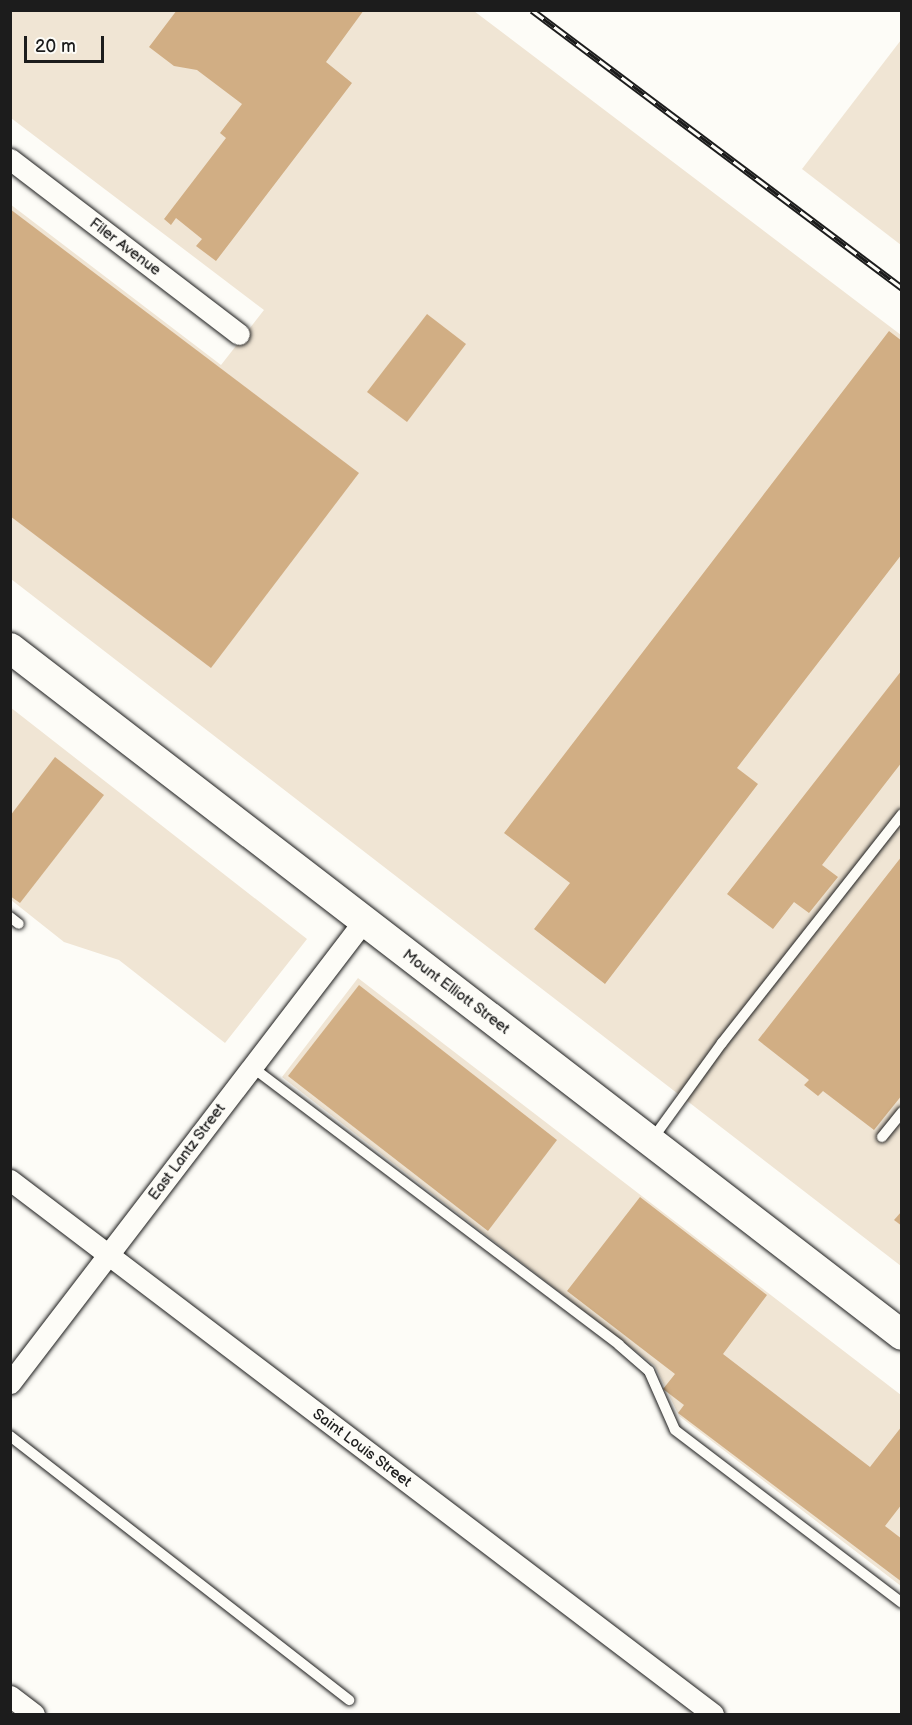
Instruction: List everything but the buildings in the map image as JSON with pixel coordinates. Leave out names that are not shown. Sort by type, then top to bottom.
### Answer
[{"type":"street","name":"Filer Avenue","points":[[10,159],[239,334]]},
{"type":"street","name":"Mount Elliott Street","points":[[10,648],[902,1335]]},
{"type":"street","name":"East Lantz Street","points":[[10,1383],[363,922]]},
{"type":"street","name":"Saint Louis Street","points":[[10,1180],[713,1714]]},
{"type":"street","points":[[10,1696],[34,1714]]},
{"type":"lane","points":[[651,1141],[722,1043],[902,814]]},
{"type":"lane","points":[[252,1067],[619,1345],[649,1371],[675,1430],[902,1603]]},
{"type":"lane","points":[[882,1137],[902,1112]]},
{"type":"lane","points":[[10,1436],[349,1700]]},
{"type":"shaded area","points":[[11,11],[474,11],[901,335],[901,1266],[11,579],[10,204],[221,365],[264,310],[11,118]]},
{"type":"shaded area","points":[[901,40],[901,245],[802,169]]},
{"type":"shaded area","points":[[10,707],[307,939],[225,1043],[119,960],[64,942],[11,900]]},
{"type":"shaded area","points":[[358,978],[901,1395],[901,1586],[679,1416],[655,1366],[282,1077]]},
{"type":"railway","points":[[532,10],[902,288]]}]
